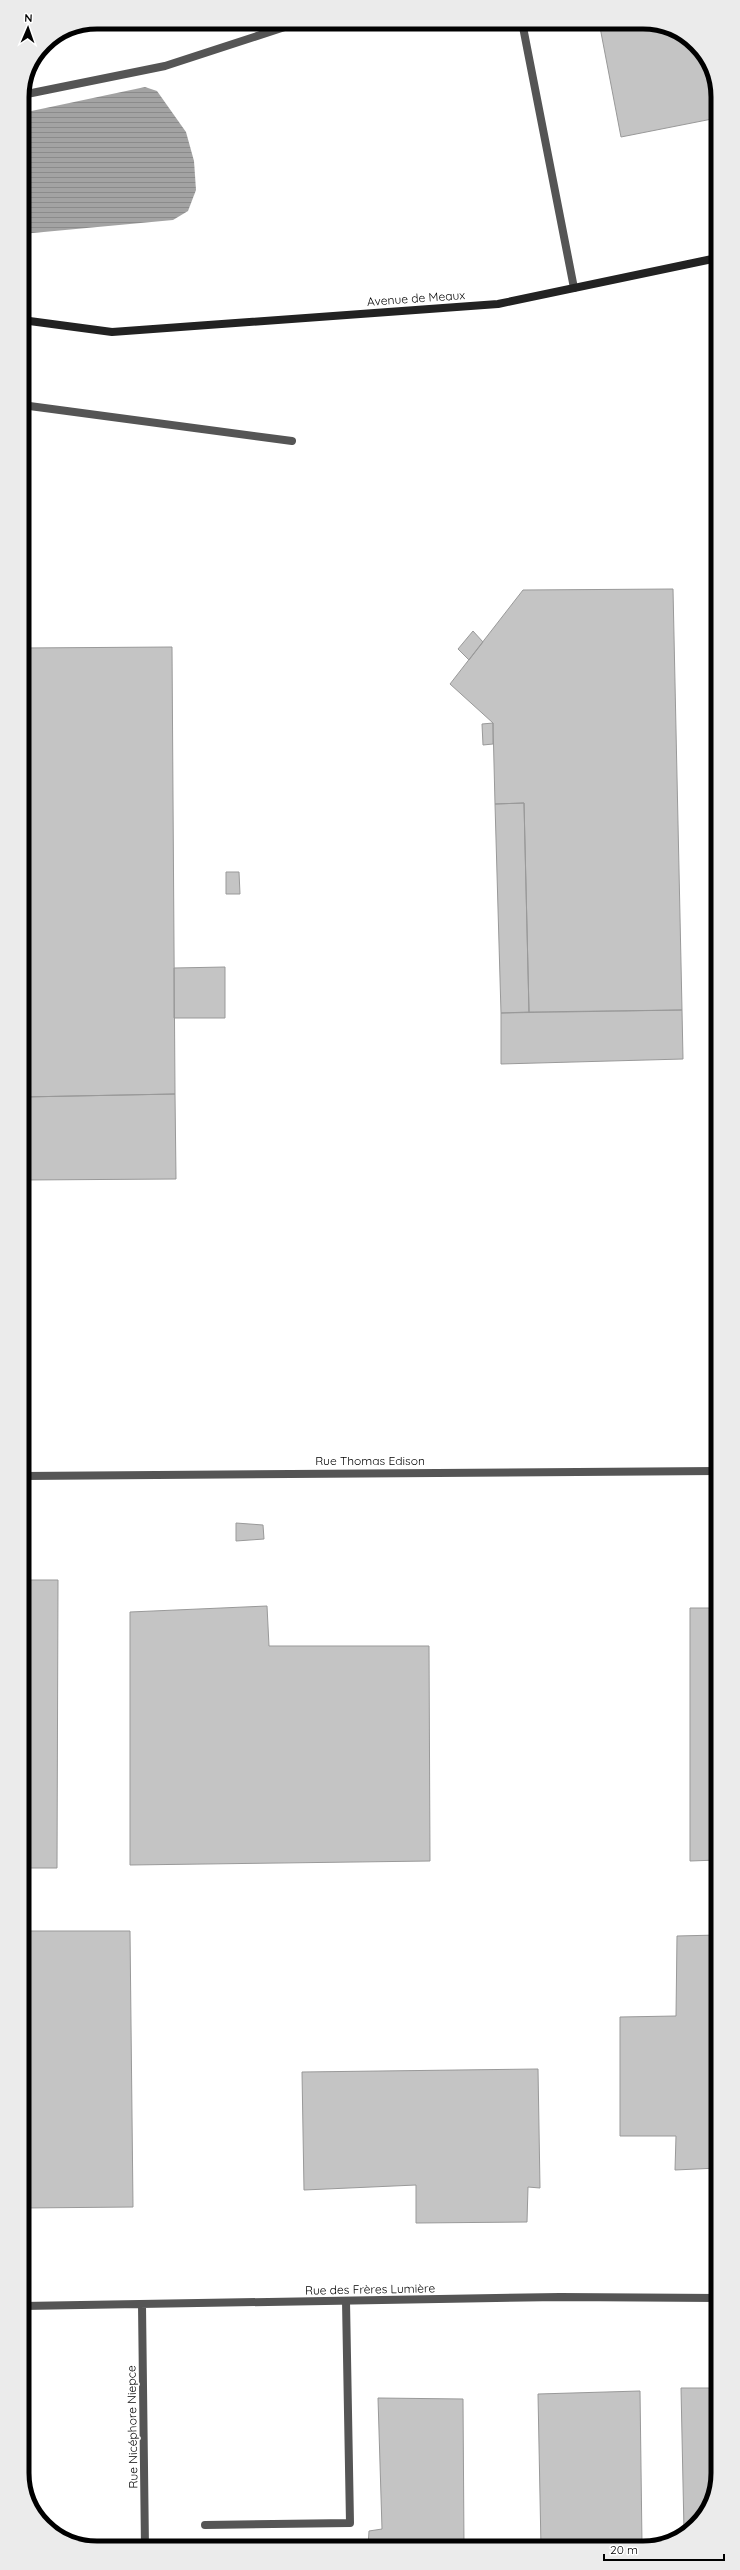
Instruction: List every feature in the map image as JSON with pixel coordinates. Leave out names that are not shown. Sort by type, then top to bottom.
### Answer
[{"type":"street","points":[[29,94],[165,66],[279,29]]},
{"type":"street","points":[[523,29],[574,288]]},
{"type":"street","name":"Avenue de Meaux","points":[[29,321],[112,332],[498,304],[711,259]]},
{"type":"street","points":[[29,407],[292,441]]},
{"type":"street","name":"Rue Thomas Edison","points":[[29,1476],[711,1471]]},
{"type":"street","name":"Rue des Frères Lumière","points":[[29,2306],[560,2296],[711,2298]]},
{"type":"street","points":[[205,2524],[350,2523],[346,2301]]},
{"type":"street","name":"Rue Nicéphore Niepce","points":[[142,2305],[145,2541]]},
{"type":"shaded area","points":[[145,87],[157,91],[186,132],[194,161],[196,190],[188,211],[173,220],[29,233],[29,112]]},
{"type":"building","points":[[600,29],[647,29],[660,31],[677,38],[694,52],[706,71],[710,84],[711,119],[621,137]]},
{"type":"building","points":[[673,589],[682,1010],[529,1012],[524,803],[495,804],[493,723],[450,684],[523,590]]},
{"type":"building","points":[[473,631],[483,642],[469,660],[458,649]]},
{"type":"building","points":[[172,647],[175,1094],[29,1097],[29,648]]},
{"type":"building","points":[[493,723],[493,744],[483,745],[482,724]]},
{"type":"building","points":[[524,803],[529,1012],[501,1013],[495,804]]},
{"type":"building","points":[[226,872],[239,872],[240,894],[226,894]]},
{"type":"building","points":[[225,967],[225,1018],[174,1018],[174,968]]},
{"type":"building","points":[[682,1010],[683,1059],[501,1064],[501,1013]]},
{"type":"building","points":[[175,1094],[176,1179],[29,1180],[29,1097]]},
{"type":"building","points":[[236,1523],[263,1525],[264,1539],[236,1541]]},
{"type":"building","points":[[29,1580],[58,1580],[57,1868],[29,1868]]},
{"type":"building","points":[[267,1606],[269,1646],[429,1646],[430,1861],[130,1865],[130,1612]]},
{"type":"building","points":[[690,1608],[711,1608],[711,1860],[690,1861]]},
{"type":"building","points":[[29,1931],[130,1931],[133,2207],[29,2208]]},
{"type":"building","points":[[711,1935],[711,2168],[675,2170],[676,2136],[620,2136],[620,2017],[676,2016],[677,1936]]},
{"type":"building","points":[[538,2069],[540,2188],[528,2187],[527,2222],[416,2223],[416,2185],[304,2190],[302,2072]]},
{"type":"building","points":[[681,2388],[711,2388],[710,2486],[702,2507],[694,2518],[684,2527]]},
{"type":"building","points":[[640,2391],[642,2541],[541,2541],[538,2394]]},
{"type":"building","points":[[378,2398],[463,2399],[464,2541],[368,2541],[369,2531],[382,2529]]}]
